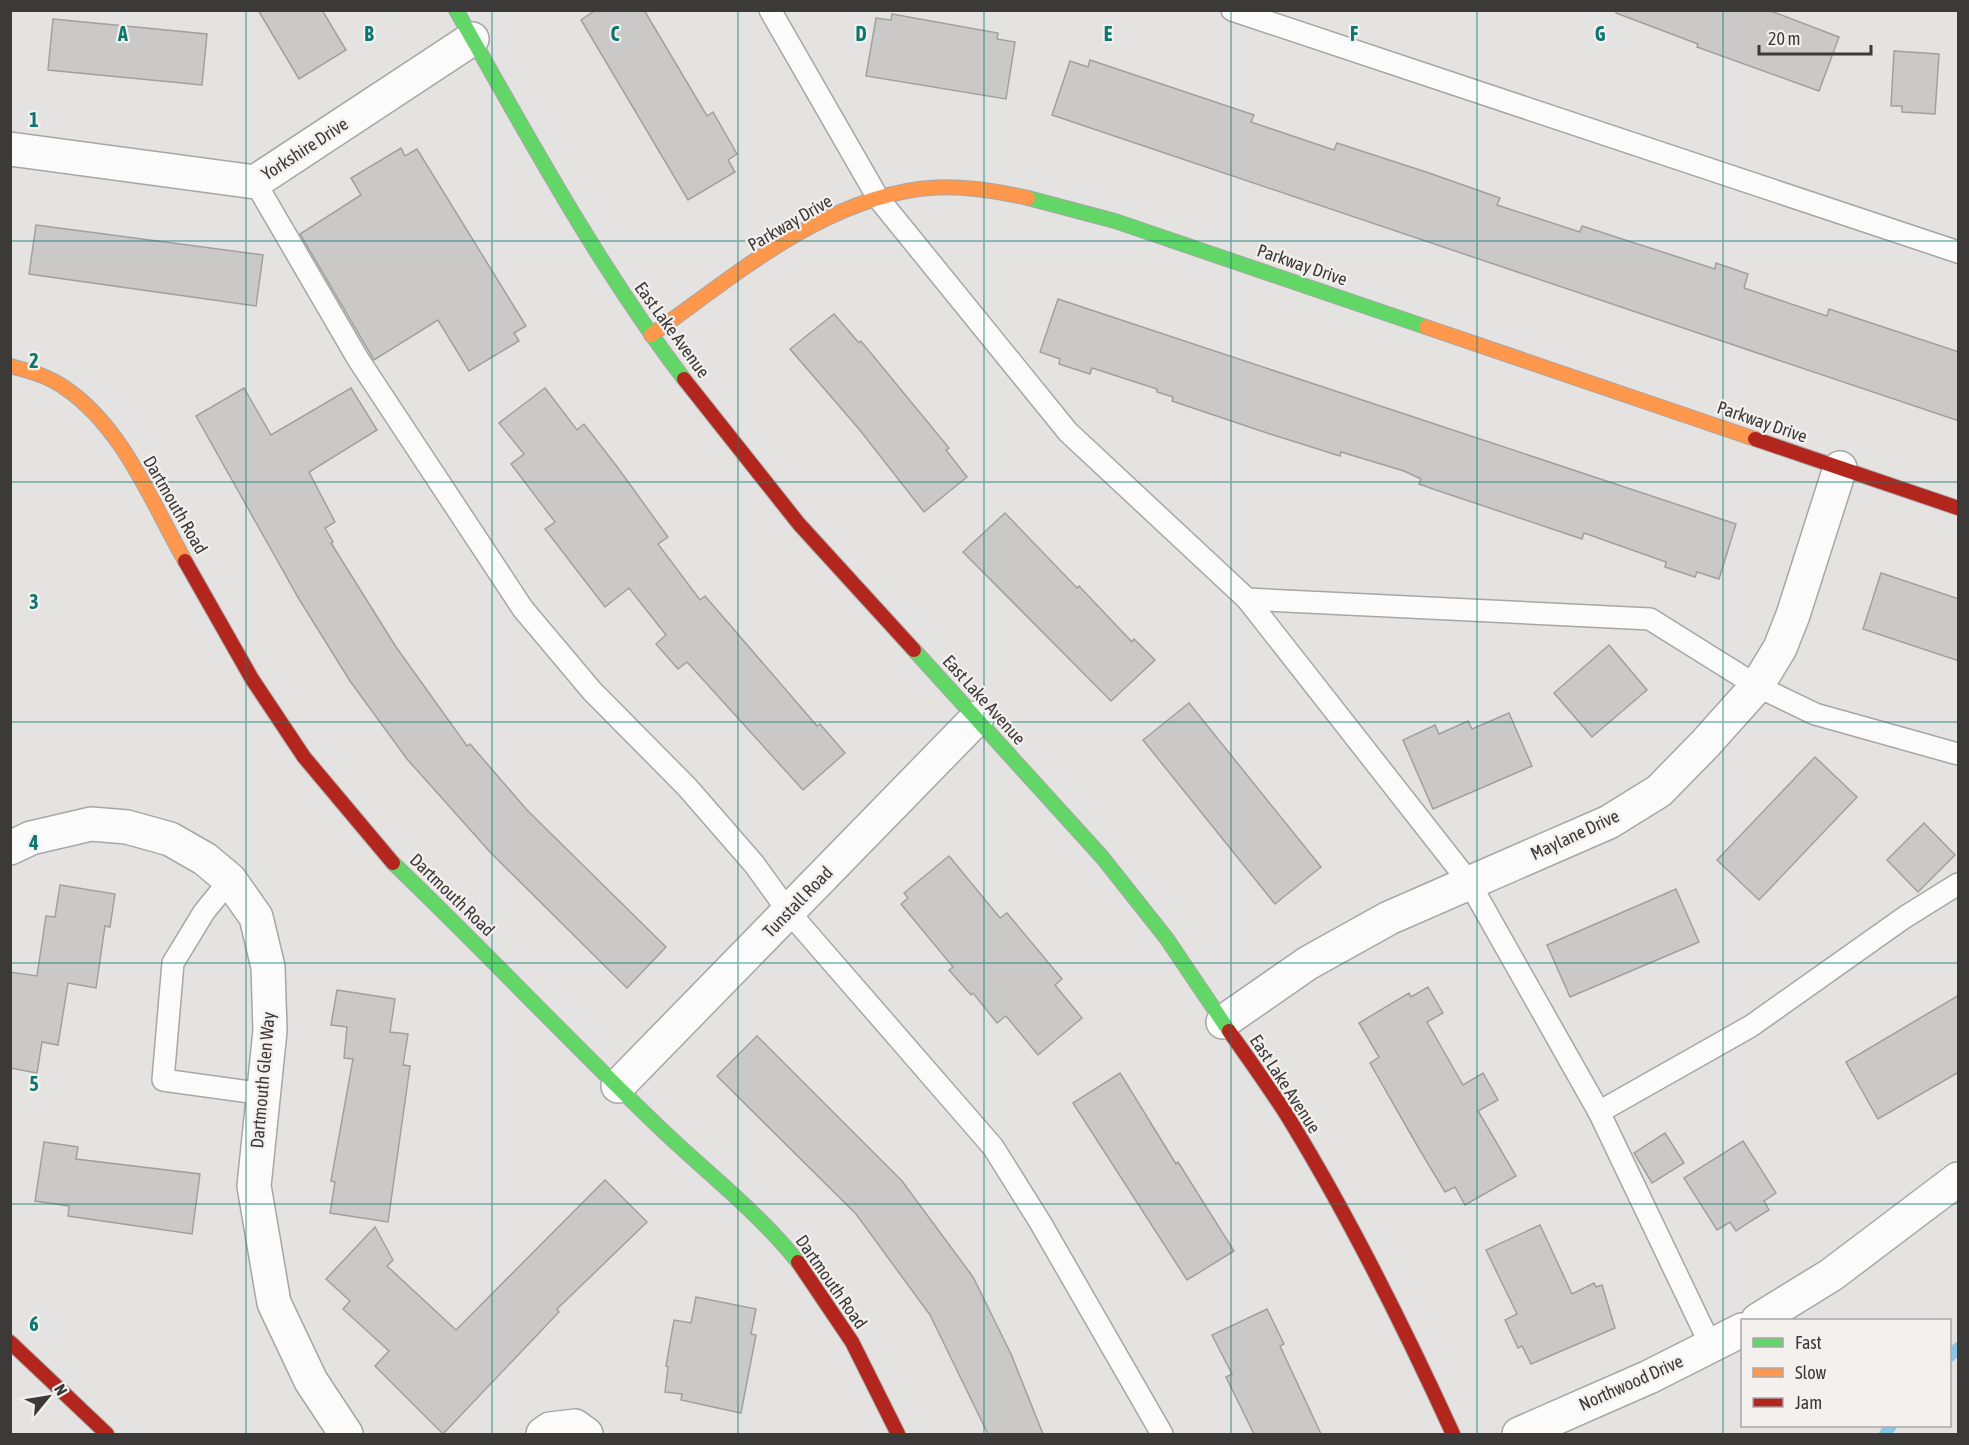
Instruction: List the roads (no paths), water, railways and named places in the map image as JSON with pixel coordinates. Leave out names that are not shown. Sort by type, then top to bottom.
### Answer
[{"type":"street","name":"East Lake Avenue","points":[[456,10],[584,234],[651,336],[799,524],[1102,857],[1167,939],[1290,1121],[1351,1226],[1400,1319],[1453,1434]]},
{"type":"street","name":"Yorkshire Drive","points":[[10,149],[255,182],[472,39]]},
{"type":"street","name":"Parkway Drive","points":[[651,336],[822,221],[878,198],[919,188],[1019,195],[1115,220],[1959,508]]},
{"type":"street","name":"Dartmouth Road","points":[[10,366],[39,373],[74,392],[97,415],[125,454],[252,679],[304,757],[390,860],[499,965],[618,1086],[767,1227],[797,1260],[852,1342],[883,1400],[897,1434]]},
{"type":"street","name":"Maylane Drive","points":[[1223,1022],[1308,963],[1389,918],[1609,822],[1659,791],[1757,686],[1780,648],[1793,615],[1840,468]]},
{"type":"street","name":"Tunstall Road","points":[[618,1086],[977,718]]},
{"type":"street","name":"Dartmouth Glen Way","points":[[10,848],[31,838],[91,824],[127,827],[170,839],[205,859],[230,880],[256,917],[268,967],[270,1031],[254,1186],[274,1303],[311,1381],[346,1434]]},
{"type":"street","points":[[1760,1319],[1831,1275],[1959,1179]]},
{"type":"street","name":"Northwood Drive","points":[[1518,1434],[1741,1331]]},
{"type":"street","points":[[10,1342],[107,1434]]},
{"type":"street","points":[[543,1434],[550,1429],[575,1426],[586,1434]]},
{"type":"lane","points":[[770,10],[878,198],[1068,432],[1246,599],[1469,882],[1599,1112],[1711,1346]]},
{"type":"lane","points":[[1232,10],[1959,252]]},
{"type":"lane","points":[[255,182],[358,359],[523,609],[592,691],[687,787],[754,864],[788,911],[993,1146],[1046,1232],[1162,1434]]},
{"type":"lane","points":[[1246,599],[1650,619],[1757,686],[1815,714],[1959,754]]},
{"type":"lane","points":[[230,880],[204,912],[173,963],[163,1080],[264,1094]]},
{"type":"lane","points":[[1599,1112],[1751,1026],[1905,917],[1959,884]]},
{"type":"waterway","points":[[1951,1355],[1958,1348]]},
{"type":"waterway","points":[[1885,1434],[1890,1427]]}]
